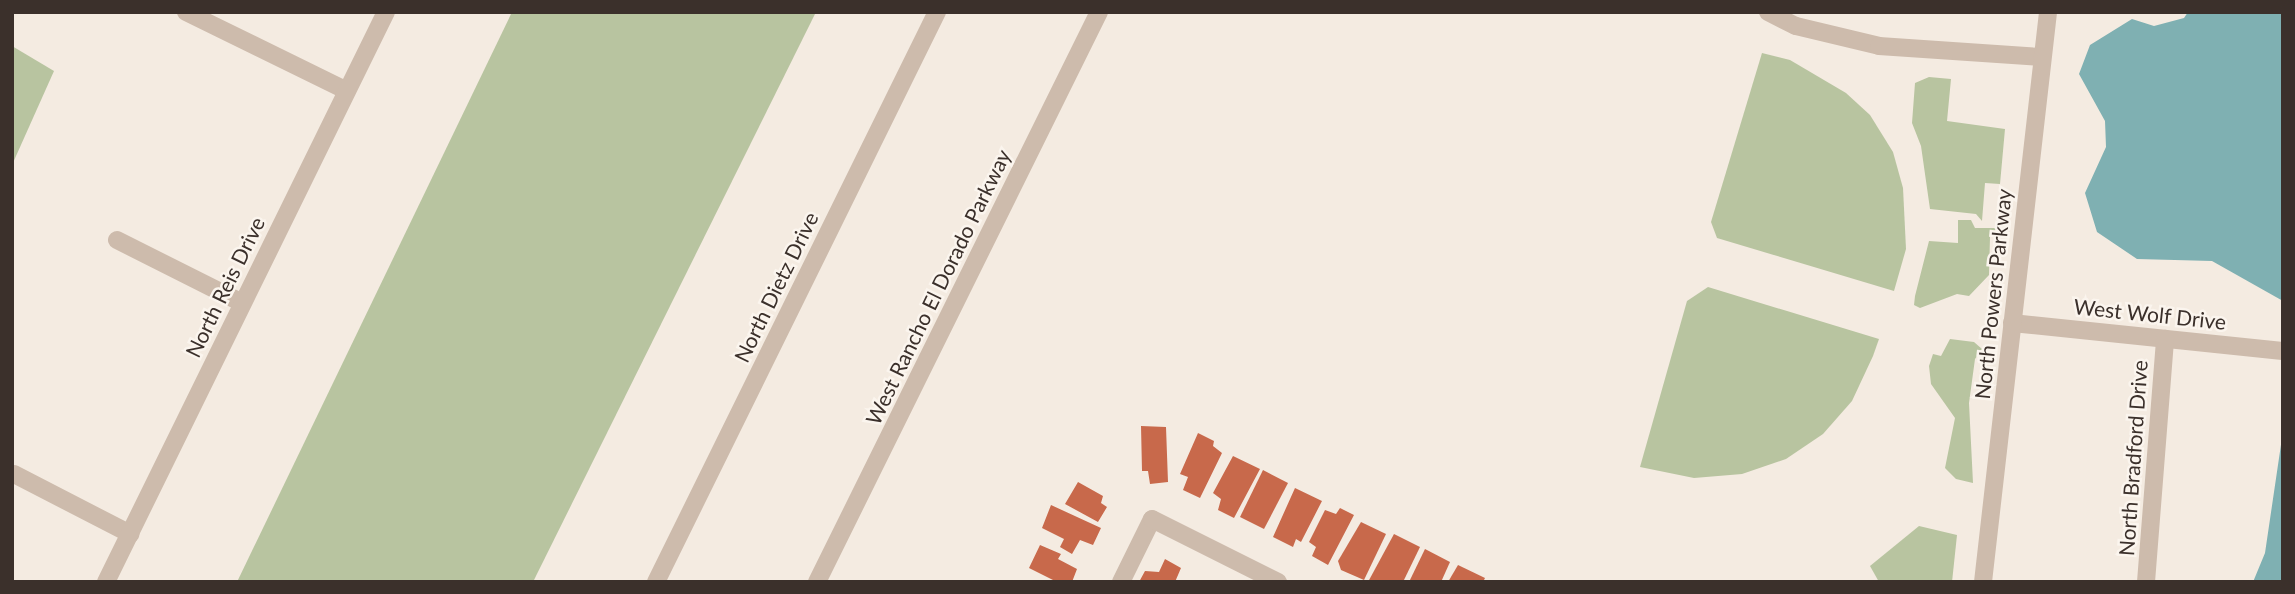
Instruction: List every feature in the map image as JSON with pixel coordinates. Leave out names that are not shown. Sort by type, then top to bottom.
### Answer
[{"type":"street","points":[[186,12],[347,92]]},
{"type":"street","name":"North Reis Drive","points":[[106,582],[386,12]]},
{"type":"street","name":"North Dietz Drive","points":[[656,582],[937,12]]},
{"type":"street","name":"West Rancho El Dorado Parkway","points":[[817,582],[1100,12]]},
{"type":"street","points":[[1768,12],[1796,26],[1880,46],[2042,57]]},
{"type":"street","name":"North Powers Parkway","points":[[1983,582],[2048,12]]},
{"type":"street","points":[[117,240],[242,303]]},
{"type":"street","name":"West Wolf Drive","points":[[2012,323],[2283,351]]},
{"type":"street","name":"North Bradford Drive","points":[[2146,582],[2165,338]]},
{"type":"street","points":[[14,474],[130,534]]},
{"type":"street","points":[[1121,582],[1152,519],[1278,582]]},
{"type":"green space","points":[[512,12],[816,12],[533,582],[237,582]]},
{"type":"green space","points":[[12,46],[54,71],[12,165]]},
{"type":"green space","points":[[1762,53],[1790,60],[1846,93],[1870,115],[1893,152],[1903,188],[1906,249],[1894,291],[1717,238],[1711,222]]},
{"type":"green space","points":[[1929,77],[1951,79],[1947,121],[2005,129],[2000,184],[1985,183],[1982,221],[1976,214],[1930,209],[1921,146],[1912,123],[1915,83]]},
{"type":"green space","points":[[1958,220],[1971,220],[1975,228],[1997,228],[1990,237],[1989,275],[1969,296],[1957,294],[1920,308],[1914,305],[1915,296],[1929,241],[1958,243]]},
{"type":"green space","points":[[1708,287],[1879,339],[1873,356],[1852,401],[1823,434],[1786,459],[1742,474],[1694,478],[1640,467],[1687,301]]},
{"type":"green space","points":[[1950,339],[1974,342],[1982,349],[1975,359],[1969,403],[1973,483],[1956,479],[1945,468],[1955,418],[1931,384],[1929,366],[1933,354],[1941,356]]},
{"type":"green space","points":[[1919,526],[1957,535],[1952,582],[1879,582],[1870,566]]},
{"type":"water","points":[[2188,12],[2283,12],[2283,301],[2212,261],[2137,259],[2097,232],[2085,193],[2106,147],[2105,121],[2079,74],[2090,45],[2132,19],[2154,26],[2184,18]]},
{"type":"water","points":[[2283,431],[2283,582],[2253,582],[2265,553]]},
{"type":"building","points":[[1141,426],[1166,427],[1168,482],[1150,484],[1148,471],[1142,471]]},
{"type":"building","points":[[1198,433],[1214,441],[1213,446],[1222,453],[1200,498],[1183,490],[1188,477],[1180,474]]},
{"type":"building","points":[[1233,456],[1260,469],[1234,518],[1218,510],[1221,499],[1213,493]]},
{"type":"building","points":[[1263,470],[1288,483],[1264,529],[1240,517]]},
{"type":"building","points":[[1078,482],[1103,496],[1101,503],[1107,507],[1098,522],[1065,504]]},
{"type":"building","points":[[1295,488],[1322,501],[1301,542],[1296,539],[1293,547],[1273,537]]},
{"type":"building","points":[[1051,505],[1101,528],[1093,545],[1080,540],[1072,554],[1060,547],[1064,539],[1042,528]]},
{"type":"building","points":[[1340,508],[1354,515],[1328,565],[1312,556],[1316,547],[1309,542],[1325,510],[1336,514]]},
{"type":"building","points":[[1361,522],[1386,534],[1364,580],[1341,570],[1338,561]]},
{"type":"building","points":[[1394,534],[1420,547],[1403,582],[1368,582]]},
{"type":"building","points":[[1040,545],[1061,554],[1058,559],[1077,569],[1072,582],[1057,582],[1029,568]]},
{"type":"building","points":[[1425,549],[1450,562],[1441,582],[1409,582]]},
{"type":"building","points":[[1165,559],[1181,568],[1175,582],[1139,582],[1145,571],[1159,572]]},
{"type":"building","points":[[1458,565],[1485,578],[1483,582],[1448,582]]}]
